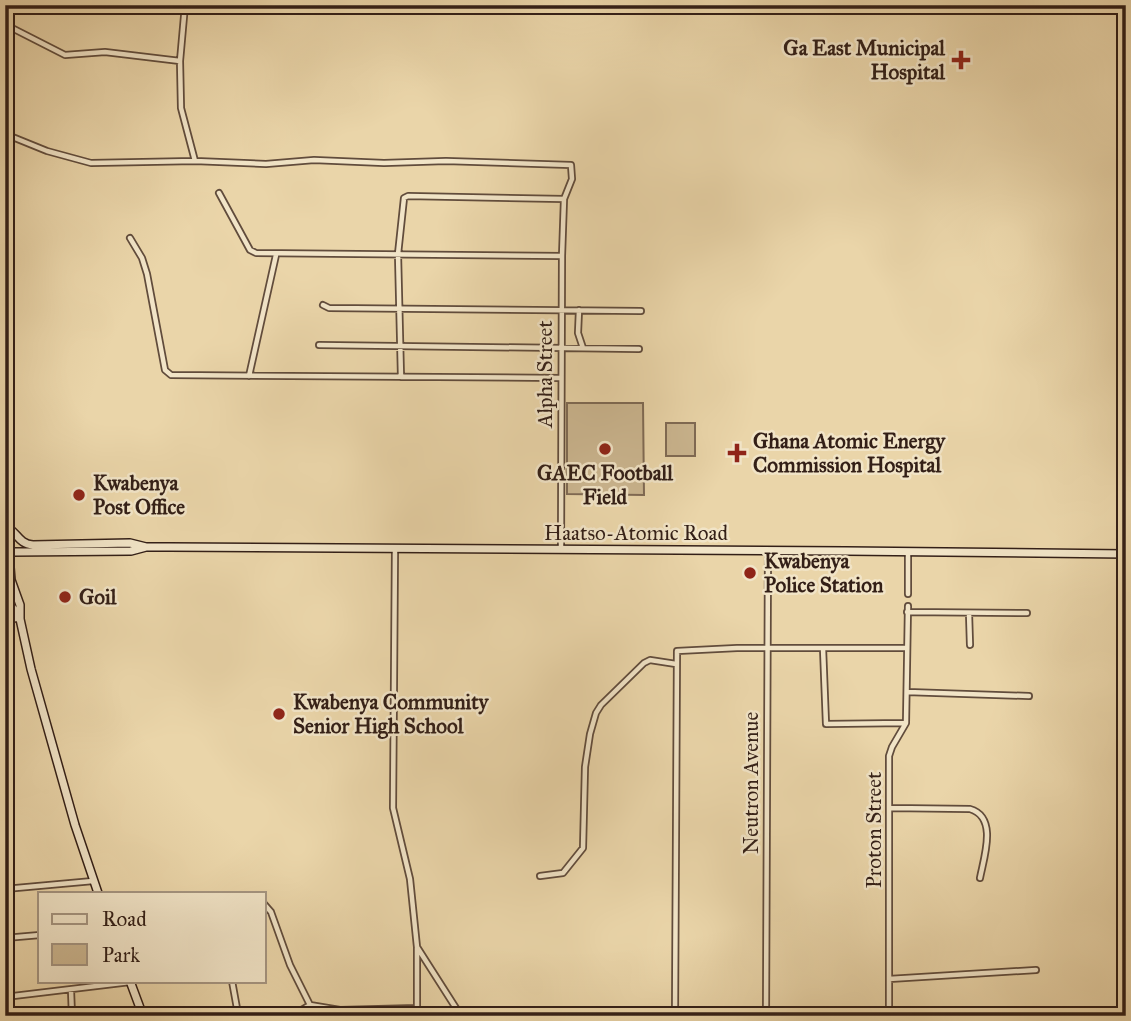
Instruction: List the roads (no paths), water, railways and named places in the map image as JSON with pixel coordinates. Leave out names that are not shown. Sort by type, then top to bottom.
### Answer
[{"type":"main road","points":[[10,5],[7,209],[9,342],[5,489],[7,527],[29,544],[130,544],[146,547]]},
{"type":"main road","points":[[17,537],[17,546],[9,554],[11,580],[20,605],[20,619],[31,669],[75,825],[98,892]]},
{"type":"main road","points":[[9,554],[131,551],[146,547]]},
{"type":"main road","name":"Haatso-Atomic Road","points":[[146,547],[1126,554]]},
{"type":"main road","points":[[5,581],[12,607],[20,619]]},
{"type":"main road","points":[[130,982],[144,1016]]},
{"type":"street","points":[[10,136],[47,151],[91,163],[195,161],[181,107],[180,61],[185,5]]},
{"type":"street","points":[[8,27],[65,55],[105,52],[180,61]]},
{"type":"street","name":"Alpha Street","points":[[195,161],[266,164],[328,160],[384,163],[446,161],[568,164],[573,169],[564,199],[562,256],[561,550]]},
{"type":"street","points":[[219,194],[250,250],[256,253],[562,256]]},
{"type":"street","points":[[401,377],[398,254],[404,198],[564,199]]},
{"type":"street","points":[[130,238],[144,266],[167,373],[171,375],[561,379]]},
{"type":"street","points":[[249,376],[276,255]]},
{"type":"street","points":[[323,305],[329,308],[641,310]]},
{"type":"street","points":[[579,310],[578,333],[583,348]]},
{"type":"street","points":[[319,345],[639,349]]},
{"type":"street","points":[[395,548],[391,788],[396,826],[410,879],[417,947],[417,1016]]},
{"type":"street","name":"Neutron Avenue","points":[[766,1016],[768,551]]},
{"type":"street","points":[[908,551],[908,594]]},
{"type":"street","name":"Proton Street","points":[[889,1016],[889,756],[906,723],[908,606]]},
{"type":"street","points":[[907,612],[1027,613]]},
{"type":"street","points":[[969,613],[970,645]]},
{"type":"street","points":[[5,620],[20,619]]},
{"type":"street","points":[[675,1016],[677,652],[767,648],[906,648]]},
{"type":"street","points":[[823,648],[826,724],[906,723]]},
{"type":"street","points":[[540,876],[563,873],[583,848],[586,757],[593,724],[601,705],[644,663],[650,660],[676,664]]},
{"type":"street","points":[[907,692],[1029,696]]},
{"type":"street","points":[[890,808],[970,809],[979,813],[987,829],[981,878]]},
{"type":"street","points":[[5,890],[93,881]]},
{"type":"street","points":[[266,906],[271,912],[290,965],[310,1005]]},
{"type":"street","points":[[5,938],[38,935]]},
{"type":"street","points":[[417,947],[461,1016]]},
{"type":"street","points":[[890,979],[1036,970]]},
{"type":"street","points":[[5,997],[123,982]]},
{"type":"street","points":[[232,982],[239,1014],[242,1016]]},
{"type":"street","points":[[71,990],[72,1016]]},
{"type":"street","points":[[259,1016],[300,1011],[310,1005],[340,1010],[417,1008]]},
{"type":"place","name":"Ga East Municipal Hospital","points":[[961,60]]},
{"type":"place","name":"GAEC Football Field","points":[[605,449]]},
{"type":"place","name":"Ghana Atomic Energy Commission Hospital","points":[[737,453]]},
{"type":"place","name":"Kwabenya Post Office","points":[[79,495]]},
{"type":"place","name":"Kwabenya Police Station","points":[[750,573]]},
{"type":"place","name":"Goil","points":[[65,597]]},
{"type":"place","name":"Kwabenya Community Senior High School","points":[[279,714]]}]
